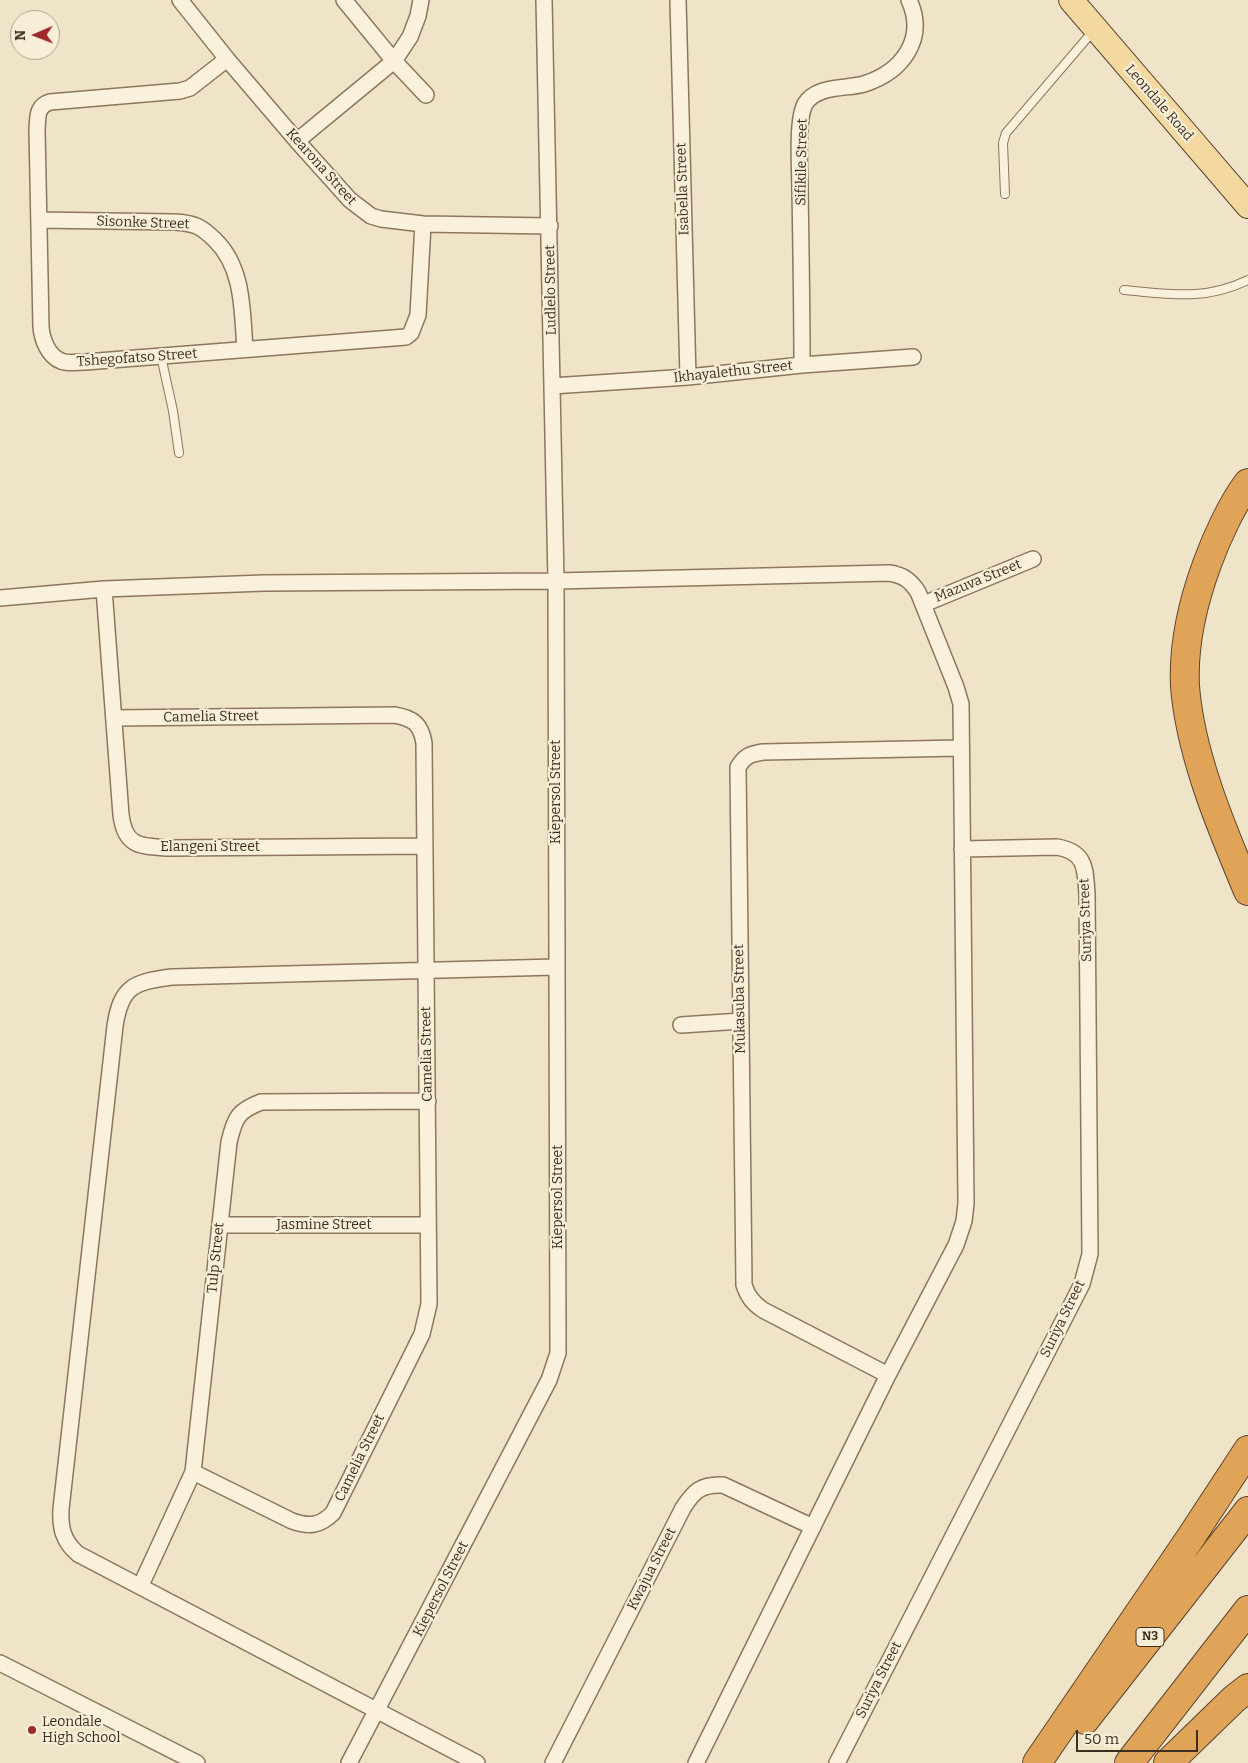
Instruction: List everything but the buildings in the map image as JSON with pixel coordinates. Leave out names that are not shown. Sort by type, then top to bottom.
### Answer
[{"type":"highway","points":[[1248,483],[1216,539],[1199,585],[1187,649],[1185,684],[1188,712],[1202,769],[1248,891]]},
{"type":"highway","points":[[1036,1763],[1191,1537],[1248,1450]]},
{"type":"highway","name":"N3","points":[[1052,1763],[1248,1511]]},
{"type":"highway","points":[[1129,1763],[1248,1610]]},
{"type":"highway","points":[[1168,1763],[1234,1699],[1248,1688]]},
{"type":"main road","name":"Leondale Road","points":[[1071,0],[1248,206]]},
{"type":"street","name":"Kearona Street","points":[[180,0],[227,59],[297,141],[359,208],[371,216],[423,224],[550,226]]},
{"type":"street","points":[[344,0],[394,61],[426,95]]},
{"type":"street","points":[[297,141],[394,61],[410,37],[418,16],[421,0]]},
{"type":"street","name":"Ludlelo Street","points":[[544,0],[556,580]]},
{"type":"street","name":"Isabella Street","points":[[678,0],[688,377]]},
{"type":"street","name":"Sifikile Street","points":[[802,365],[800,152],[802,114],[805,103],[824,90],[863,84],[878,79],[906,56],[914,39],[916,24],[909,0]]},
{"type":"street","name":"Tshegofatso Street","points":[[227,59],[190,88],[180,91],[55,102],[41,106],[38,112],[38,220],[41,327],[42,336],[52,353],[62,362],[69,363],[406,337],[412,333],[418,315],[423,224]]},
{"type":"street","name":"Sisonke Street","points":[[38,220],[174,222],[191,223],[198,226],[221,246],[234,266],[240,289],[245,350]]},
{"type":"street","name":"Ikhayalethu Street","points":[[552,386],[688,377],[802,365],[913,357]]},
{"type":"street","name":"Mazuva Street","points":[[924,604],[1033,559]]},
{"type":"street","points":[[0,598],[104,589],[264,583],[556,580],[889,573],[901,575],[910,582],[924,604],[961,704],[966,1203],[964,1221],[956,1245],[812,1527],[699,1762]]},
{"type":"street","name":"Kiepersol Street","points":[[349,1763],[378,1711],[554,1367],[559,1339],[556,967],[556,580]]},
{"type":"street","name":"Elangeni Street","points":[[104,589],[122,823],[124,833],[128,838],[140,845],[168,848],[425,846]]},
{"type":"street","name":"Camelia Street","points":[[114,718],[394,715],[406,717],[416,723],[422,732],[424,743],[429,1304],[422,1334],[332,1513],[325,1521],[313,1525],[292,1522],[193,1472]]},
{"type":"street","name":"Mukasuba Street","points":[[888,1375],[763,1310],[753,1303],[744,1285],[738,767],[742,760],[750,755],[762,752],[960,748]]},
{"type":"street","name":"Suriya Street","points":[[837,1763],[1082,1284],[1090,1254],[1087,894],[1086,875],[1082,862],[1076,853],[1068,849],[1056,847],[962,849]]},
{"type":"street","points":[[477,1763],[141,1585],[78,1554],[67,1542],[61,1529],[60,1521],[113,1046],[120,1004],[129,990],[139,983],[172,977],[556,967]]},
{"type":"street","points":[[681,1025],[741,1021]]},
{"type":"street","name":"Tulp Street","points":[[141,1585],[193,1472],[229,1142],[233,1124],[238,1115],[247,1108],[261,1102],[428,1101]]},
{"type":"street","name":"Jasmine Street","points":[[220,1225],[428,1225]]},
{"type":"street","name":"Kwajua Street","points":[[553,1763],[683,1508],[692,1495],[701,1488],[712,1485],[723,1486],[812,1527]]},
{"type":"street","points":[[0,1663],[197,1763]]},
{"type":"lane","points":[[1005,194],[1003,143],[1006,133],[1095,28]]},
{"type":"lane","points":[[1124,290],[1190,295],[1219,292],[1248,280]]},
{"type":"lane","points":[[161,356],[173,411],[179,453]]},
{"type":"place","name":"Leondale High School","points":[[32,1730]]}]
